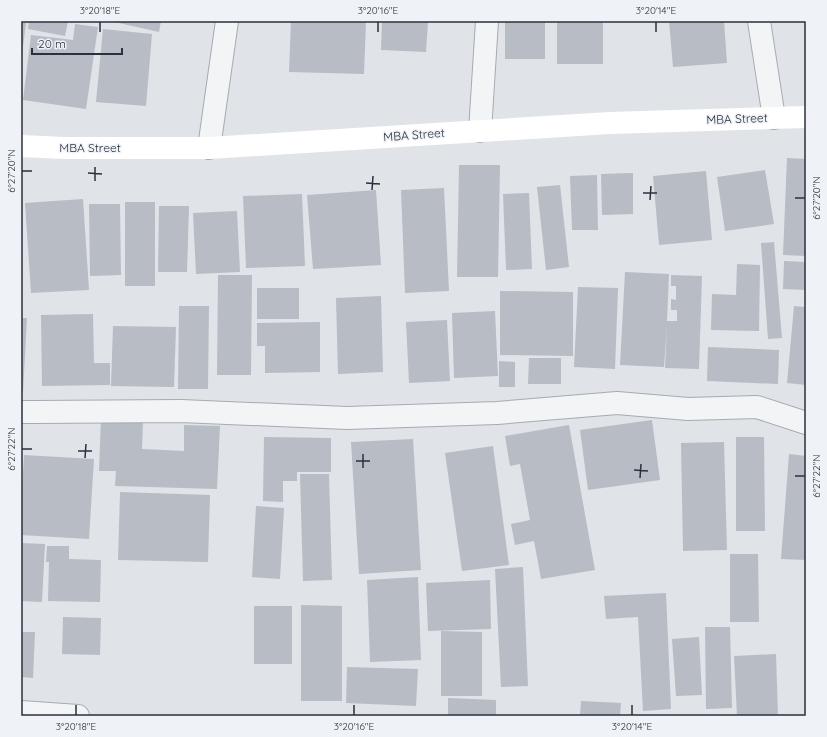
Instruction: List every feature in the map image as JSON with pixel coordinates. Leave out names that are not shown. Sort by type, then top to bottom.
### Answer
[{"type":"street","points":[[209,148],[227,21]]},
{"type":"street","points":[[480,131],[487,21]]},
{"type":"street","points":[[759,21],[774,118]]},
{"type":"street","name":"MBA Street","points":[[21,146],[64,148],[209,148],[610,123],[806,117]]},
{"type":"street","points":[[21,412],[181,411],[347,418],[497,414],[617,403],[688,409],[757,407],[806,423]]},
{"type":"street","points":[[21,712],[78,716]]},
{"type":"building","points":[[29,21],[68,21],[65,36],[28,29]]},
{"type":"building","points":[[110,21],[161,21],[159,32]]},
{"type":"building","points":[[291,21],[366,21],[364,74],[289,72]]},
{"type":"building","points":[[382,21],[428,21],[426,52],[381,50]]},
{"type":"building","points":[[505,21],[545,21],[545,59],[505,59]]},
{"type":"building","points":[[557,21],[603,21],[603,64],[557,64]]},
{"type":"building","points":[[669,21],[724,21],[727,63],[673,67]]},
{"type":"building","points":[[21,23],[26,23],[22,55],[21,55]]},
{"type":"building","points":[[75,24],[98,27],[86,109],[23,100],[31,35],[73,40]]},
{"type":"building","points":[[103,29],[152,34],[146,106],[96,102]]},
{"type":"building","points":[[787,158],[806,159],[806,256],[783,255]]},
{"type":"building","points":[[459,165],[500,165],[498,277],[457,277]]},
{"type":"building","points":[[765,170],[774,224],[725,231],[717,177]]},
{"type":"building","points":[[706,171],[712,240],[659,245],[653,176]]},
{"type":"building","points":[[633,173],[633,214],[602,215],[601,174]]},
{"type":"building","points":[[597,175],[598,230],[572,230],[570,176]]},
{"type":"building","points":[[560,185],[569,267],[546,270],[537,187]]},
{"type":"building","points":[[444,188],[449,291],[405,293],[401,190]]},
{"type":"building","points":[[376,190],[381,265],[313,269],[307,195]]},
{"type":"building","points":[[529,193],[532,269],[506,270],[503,194]]},
{"type":"building","points":[[302,194],[305,266],[246,268],[243,196]]},
{"type":"building","points":[[83,199],[89,290],[31,293],[25,203]]},
{"type":"building","points":[[125,202],[155,202],[155,286],[125,286]]},
{"type":"building","points":[[89,204],[120,204],[121,275],[90,276]]},
{"type":"building","points":[[159,206],[189,206],[187,272],[158,272]]},
{"type":"building","points":[[237,211],[240,272],[196,274],[193,213]]},
{"type":"building","points":[[774,242],[782,338],[768,339],[761,243]]},
{"type":"building","points":[[784,261],[806,262],[806,290],[783,289]]},
{"type":"building","points":[[737,264],[760,265],[759,331],[711,330],[712,294],[736,295]]},
{"type":"building","points":[[625,272],[669,274],[667,321],[677,321],[677,310],[671,310],[671,299],[676,300],[676,286],[671,286],[671,275],[702,276],[699,369],[665,368],[667,326],[664,367],[620,365]]},
{"type":"building","points":[[218,275],[252,275],[251,375],[217,375]]},
{"type":"building","points":[[578,287],[618,288],[615,369],[574,367]]},
{"type":"building","points":[[257,288],[299,288],[299,319],[257,319]]},
{"type":"building","points":[[500,291],[573,292],[573,356],[500,355]]},
{"type":"building","points":[[381,296],[383,372],[338,374],[336,298]]},
{"type":"building","points":[[179,306],[209,306],[208,389],[178,389]]},
{"type":"building","points":[[794,306],[806,307],[806,385],[787,383]]},
{"type":"building","points":[[495,311],[498,376],[454,378],[452,313]]},
{"type":"building","points":[[93,314],[94,363],[110,363],[110,385],[42,386],[41,315]]},
{"type":"building","points":[[21,318],[27,318],[23,392],[21,392]]},
{"type":"building","points":[[447,320],[450,381],[409,383],[406,322]]},
{"type":"building","points":[[320,322],[320,372],[265,373],[265,346],[257,346],[257,323]]},
{"type":"building","points":[[113,326],[176,327],[174,387],[111,386]]},
{"type":"building","points":[[708,347],[779,350],[778,384],[707,381]]},
{"type":"building","points":[[529,358],[561,358],[561,384],[528,384]]},
{"type":"building","points":[[499,361],[515,362],[515,387],[499,387]]},
{"type":"building","points":[[101,418],[143,420],[142,449],[184,451],[184,425],[220,426],[217,489],[115,486],[116,471],[99,471]]},
{"type":"building","points":[[652,420],[660,480],[588,490],[580,430]]},
{"type":"building","points":[[569,425],[595,570],[541,579],[534,541],[515,545],[511,524],[530,520],[520,464],[510,466],[505,436]]},
{"type":"building","points":[[264,437],[331,438],[331,472],[297,472],[297,481],[283,481],[283,502],[263,501]]},
{"type":"building","points":[[736,437],[764,437],[765,531],[736,531]]},
{"type":"building","points":[[413,439],[421,570],[359,574],[351,442]]},
{"type":"building","points":[[724,442],[727,550],[683,551],[681,443]]},
{"type":"building","points":[[493,446],[509,565],[462,571],[445,453]]},
{"type":"building","points":[[789,454],[806,456],[806,560],[781,559]]},
{"type":"building","points":[[24,455],[94,459],[89,539],[21,535]]},
{"type":"building","points":[[300,474],[329,474],[332,580],[303,581]]},
{"type":"building","points":[[120,492],[210,495],[208,562],[118,560]]},
{"type":"building","points":[[256,506],[284,508],[280,579],[252,577]]},
{"type":"building","points":[[21,543],[45,544],[42,602],[21,601]]},
{"type":"building","points":[[47,546],[69,546],[69,559],[101,560],[100,602],[48,601],[49,562],[46,562]]},
{"type":"building","points":[[730,554],[758,554],[759,622],[730,622]]},
{"type":"building","points":[[523,567],[528,686],[501,687],[495,569]]},
{"type":"building","points":[[418,577],[421,660],[370,662],[367,580]]},
{"type":"building","points":[[490,580],[491,629],[428,631],[426,583]]},
{"type":"building","points":[[666,593],[671,709],[643,711],[638,617],[606,619],[604,596]]},
{"type":"building","points":[[301,605],[342,606],[342,701],[301,701]]},
{"type":"building","points":[[254,606],[292,606],[292,664],[254,664]]},
{"type":"building","points":[[63,617],[101,618],[100,655],[62,654]]},
{"type":"building","points":[[705,627],[730,627],[732,708],[706,709]]},
{"type":"building","points":[[441,631],[482,632],[482,696],[441,696]]},
{"type":"building","points":[[21,632],[35,632],[33,678],[21,677]]},
{"type":"building","points":[[699,637],[702,695],[676,696],[672,639]]},
{"type":"building","points":[[776,654],[778,716],[737,716],[734,656]]},
{"type":"building","points":[[347,667],[418,669],[416,706],[346,703]]},
{"type":"building","points":[[448,698],[496,700],[496,716],[448,716]]},
{"type":"building","points":[[581,701],[621,703],[620,716],[580,716]]}]
